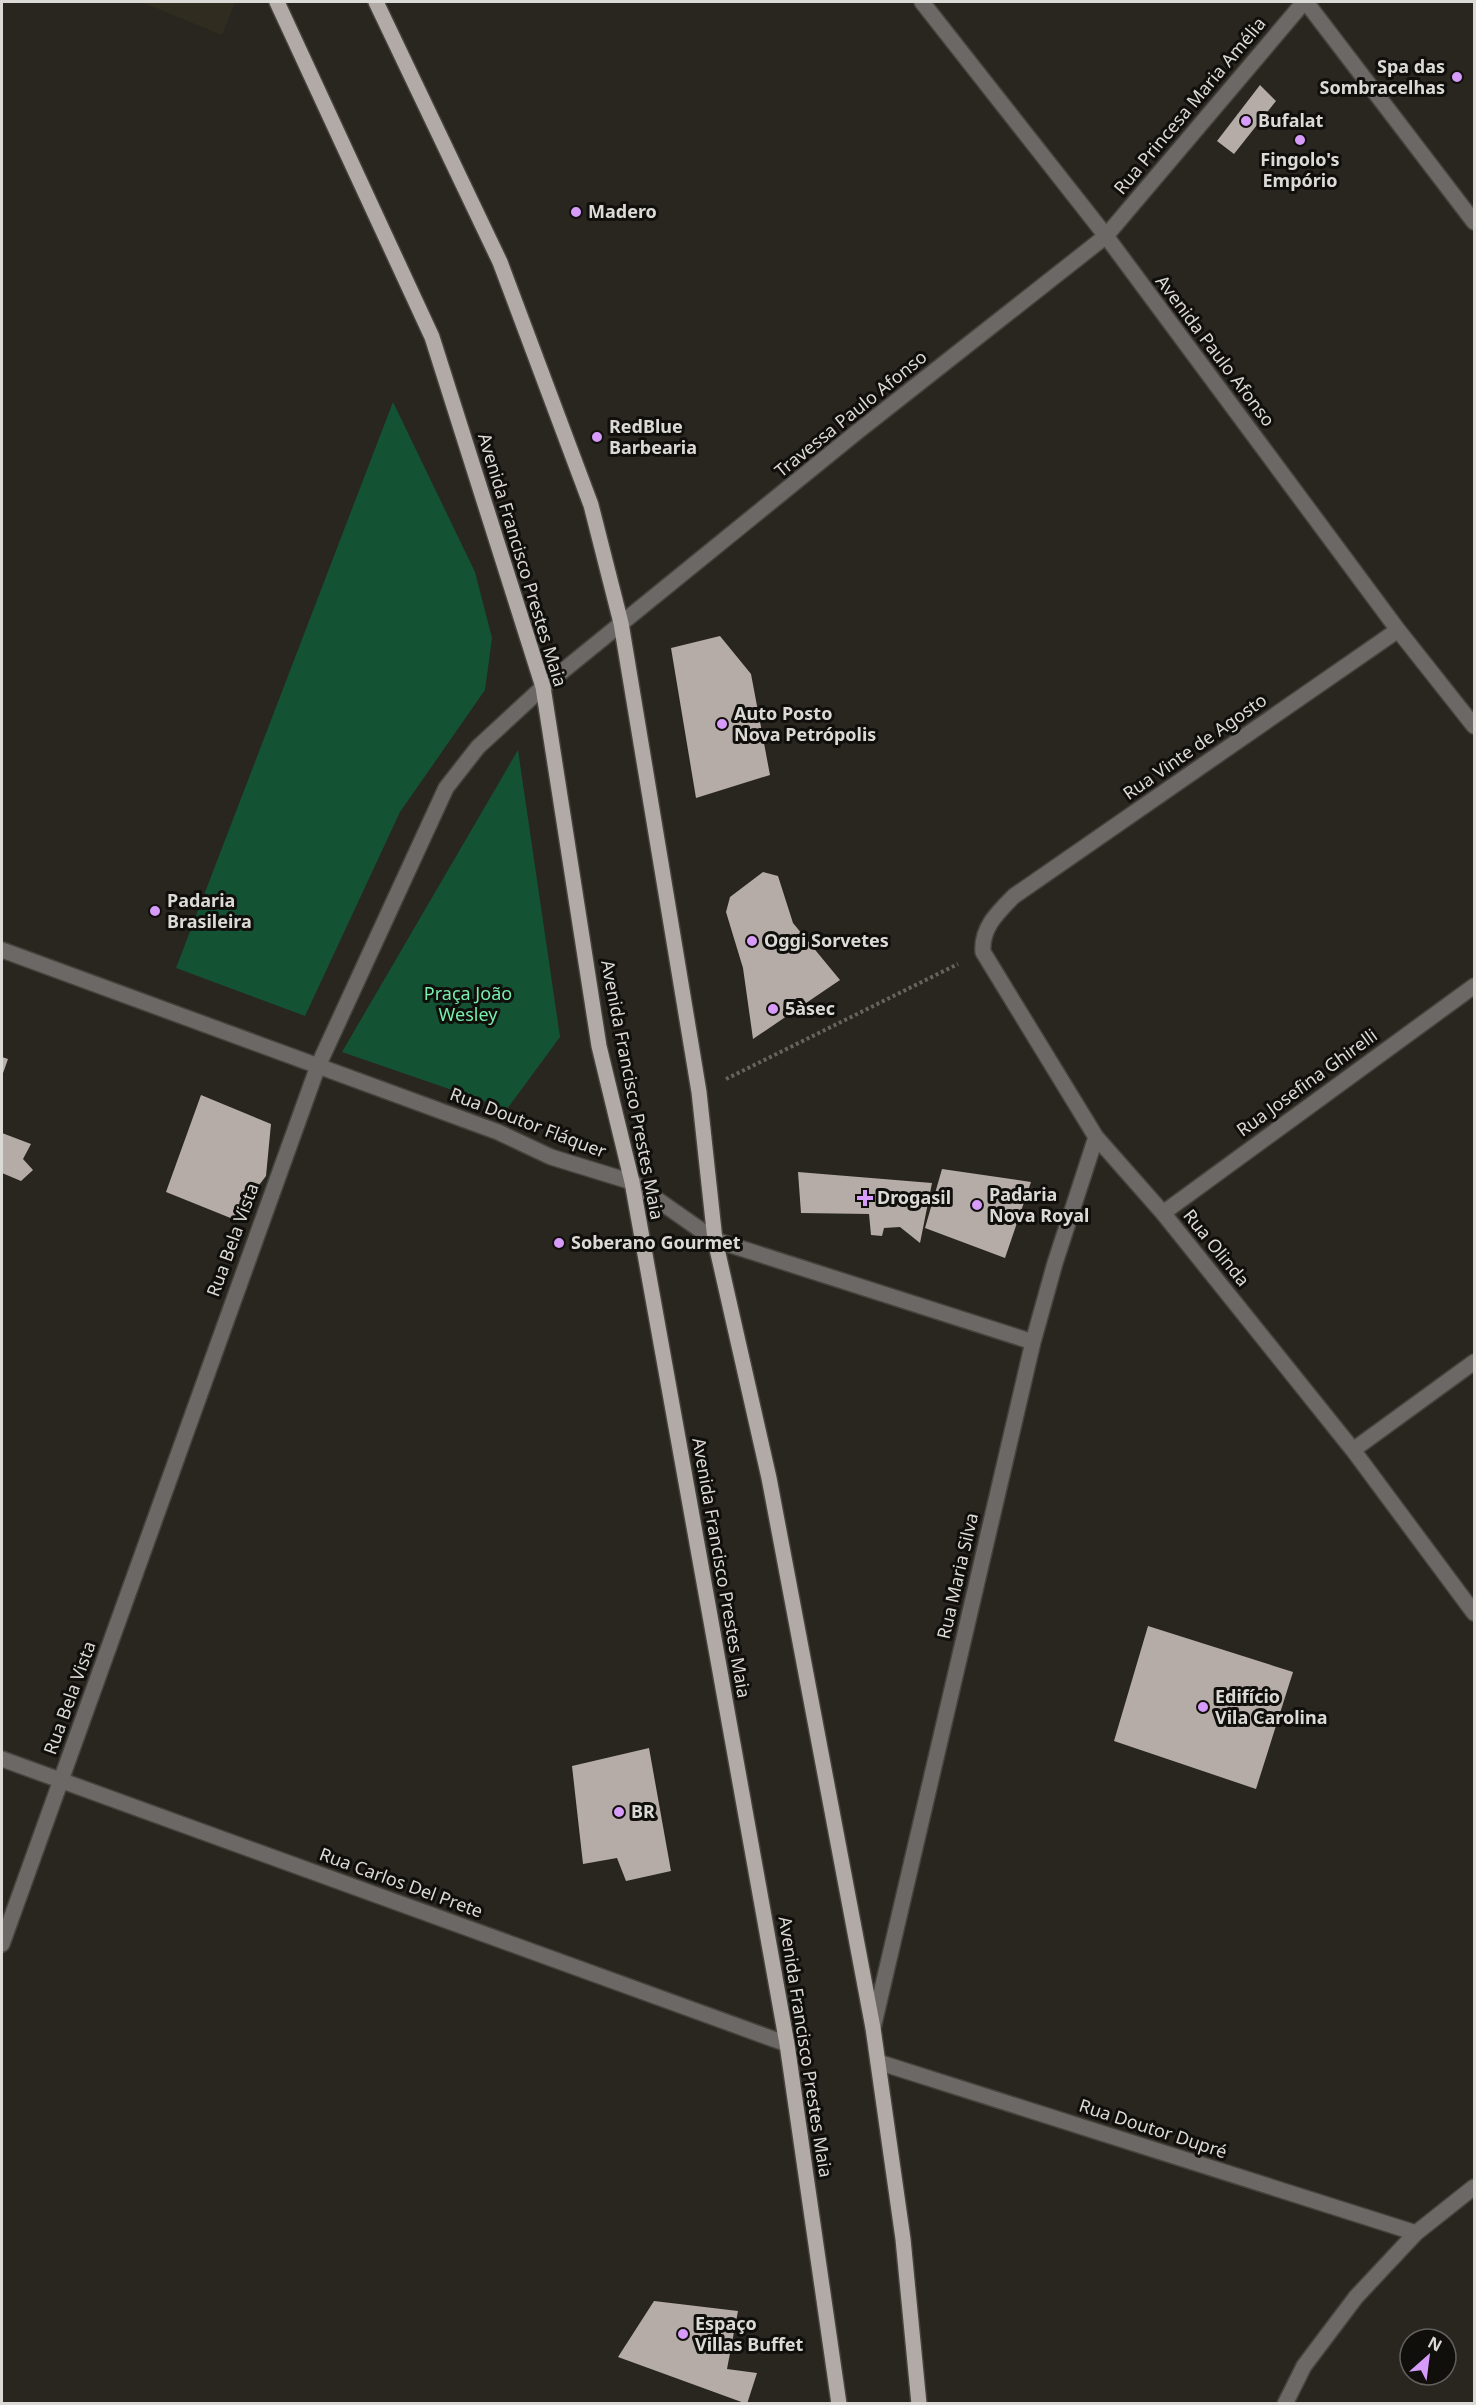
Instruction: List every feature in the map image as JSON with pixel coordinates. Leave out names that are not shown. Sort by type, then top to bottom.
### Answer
[{"type":"main road","name":"Avenida Francisco Prestes Maia","points":[[277,2],[432,337],[543,687],[599,1046],[632,1182],[787,2044],[839,2403]]},
{"type":"main road","points":[[376,2],[500,262],[591,505],[621,623],[699,1092],[715,1240],[769,1478],[873,2028],[903,2240],[919,2403]]},
{"type":"street","name":"Avenida Paulo Afonso","points":[[922,2],[1106,236],[1398,630],[1474,726]]},
{"type":"street","name":"Rua Princesa Maria Amélia","points":[[1106,236],[1305,2]]},
{"type":"street","points":[[1305,2],[1474,222]]},
{"type":"street","name":"Travessa Paulo Afonso","points":[[621,623],[866,425],[1106,236]]},
{"type":"street","name":"Rua Bela Vista","points":[[2,1944],[318,1066],[446,788],[478,747],[543,687],[621,623]]},
{"type":"street","name":"Rua Vinte de Agosto","points":[[1014,896],[1398,630]]},
{"type":"street","name":"Rua Olinda","points":[[1014,896],[995,915],[986,929],[982,941],[983,951],[1096,1137],[1163,1213],[1353,1450],[1474,1613]]},
{"type":"street","name":"Rua Doutor Fláquer","points":[[2,950],[498,1132],[551,1157],[632,1182],[715,1240],[1033,1342]]},
{"type":"street","name":"Rua Josefina Ghirelli","points":[[1163,1213],[1474,986]]},
{"type":"street","name":"Rua Maria Silva","points":[[873,2028],[1033,1342],[1055,1263],[1096,1137]]},
{"type":"street","points":[[1353,1450],[1474,1362]]},
{"type":"street","name":"Rua Carlos Del Prete","points":[[2,1759],[787,2044]]},
{"type":"street","name":"Rua Doutor Dupré","points":[[878,2062],[1416,2233]]},
{"type":"street","points":[[1285,2403],[1304,2366],[1356,2296],[1416,2233],[1472,2194]]},
{"type":"path","points":[[699,1092],[941,973]]},
{"type":"shaded area","points":[[141,2],[235,2],[222,35]]},
{"type":"green space","points":[[393,402],[475,572],[492,638],[485,690],[400,812],[305,1016],[176,968]]},
{"type":"green space","name":"Praça João Wesley","points":[[518,750],[560,1037],[507,1109],[342,1052]]},
{"type":"building","name":"Bufalat","points":[[1260,85],[1276,101],[1234,154],[1217,141]]},
{"type":"building","name":"Auto Posto Nova Petrópolis","points":[[720,636],[751,674],[770,775],[696,798],[671,648]]},
{"type":"building","points":[[763,872],[778,876],[793,923],[840,980],[753,1039],[743,968],[726,912],[730,897]]},
{"type":"building","points":[[2,1057],[8,1059],[2,1076]]},
{"type":"building","points":[[201,1095],[271,1124],[266,1176],[233,1219],[166,1192]]},
{"type":"building","points":[[2,1133],[31,1144],[23,1159],[33,1170],[21,1181],[2,1173]]},
{"type":"building","name":"Padaria Nova Royal","points":[[942,1169],[1031,1182],[1005,1258],[925,1228]]},
{"type":"building","name":"Drogasil","points":[[798,1172],[932,1183],[920,1243],[900,1227],[884,1228],[882,1236],[871,1235],[869,1214],[801,1213]]},
{"type":"building","name":"Edifício Vila Carolina","points":[[1148,1626],[1293,1672],[1256,1789],[1114,1741]]},
{"type":"building","name":"BR","points":[[649,1748],[671,1871],[626,1881],[617,1858],[583,1864],[572,1766]]},
{"type":"building","name":"Espaço Villas Buffet","points":[[654,2301],[738,2311],[727,2369],[757,2373],[747,2404],[618,2357]]},
{"type":"place","name":"Spa das Sombracelhas","points":[[1457,77]]},
{"type":"place","name":"Bufalat","points":[[1246,121]]},
{"type":"place","name":"Fingolo's Empório","points":[[1300,140]]},
{"type":"place","name":"Madero","points":[[576,212]]},
{"type":"place","name":"RedBlue Barbearia","points":[[597,437]]},
{"type":"place","name":"Auto Posto Nova Petrópolis","points":[[722,724]]},
{"type":"place","name":"Padaria Brasileira","points":[[155,911]]},
{"type":"place","name":"Oggi Sorvetes","points":[[752,941]]},
{"type":"place","name":"5àsec","points":[[773,1009]]},
{"type":"place","name":"Drogasil","points":[[865,1198]]},
{"type":"place","name":"Padaria Nova Royal","points":[[977,1205]]},
{"type":"place","name":"Soberano Gourmet","points":[[559,1243]]},
{"type":"place","name":"Edifício Vila Carolina","points":[[1203,1707]]},
{"type":"place","name":"BR","points":[[619,1812]]},
{"type":"place","name":"Espaço Villas Buffet","points":[[683,2334]]}]
